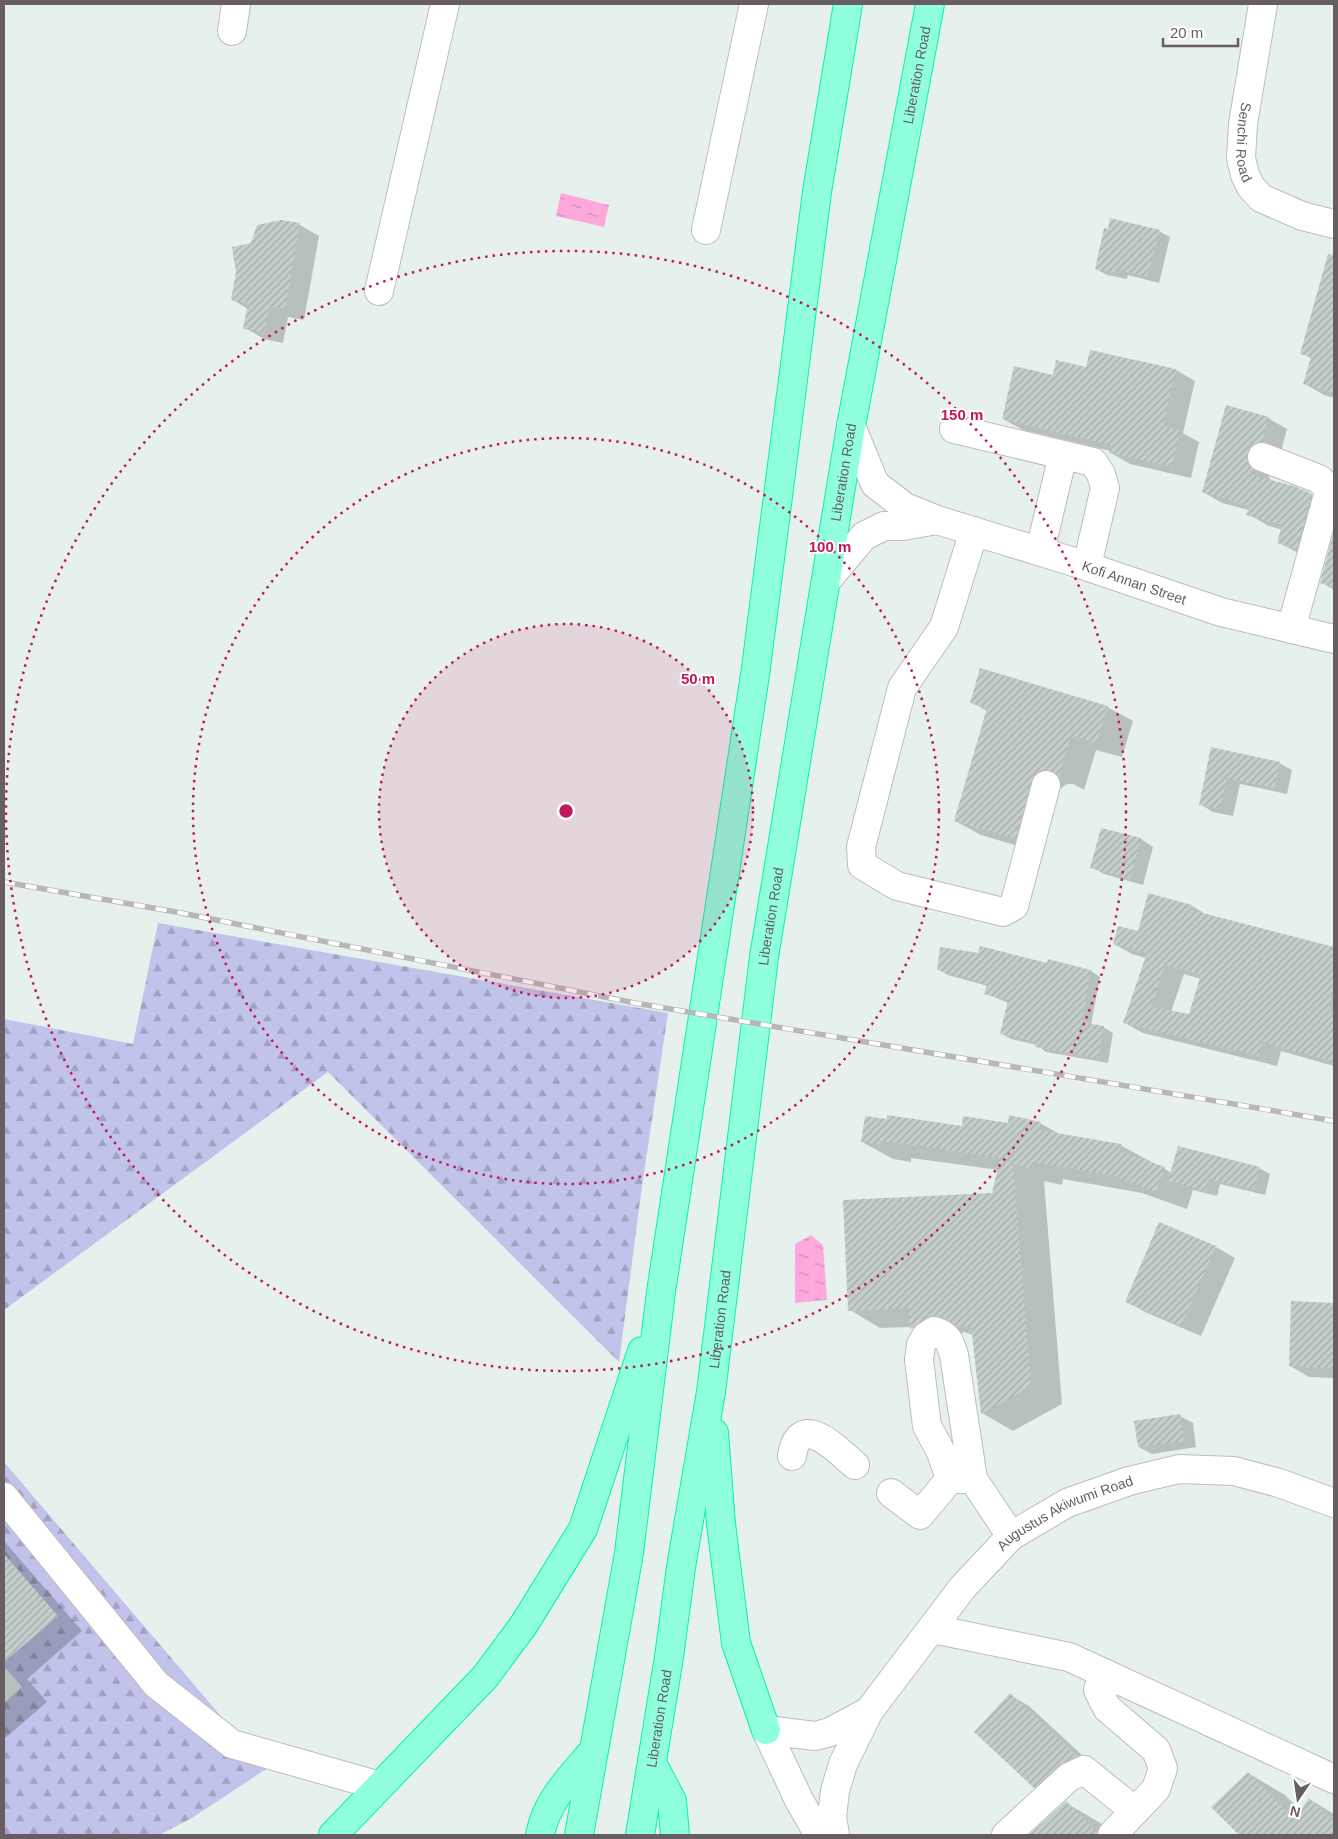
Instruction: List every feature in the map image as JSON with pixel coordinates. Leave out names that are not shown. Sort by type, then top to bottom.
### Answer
[{"type":"highway","points":[[579,1835],[628,1553],[661,1292],[756,668],[817,192],[848,4]]},
{"type":"highway","name":"Liberation Road","points":[[640,1835],[680,1567],[711,1392],[764,957],[852,426],[930,4]]},
{"type":"highway","points":[[333,1835],[484,1677],[523,1626],[583,1529],[661,1292]]},
{"type":"highway","points":[[711,1392],[722,1524],[736,1643],[766,1730]]},
{"type":"highway","points":[[540,1835],[543,1821],[558,1791],[593,1752]]},
{"type":"highway","points":[[652,1764],[672,1800],[675,1835]]},
{"type":"street","points":[[232,31],[236,4]]},
{"type":"street","points":[[379,291],[444,4]]},
{"type":"street","points":[[706,230],[754,4]]},
{"type":"street","name":"Senchi Road","points":[[1261,4],[1243,124],[1241,158],[1245,175],[1251,187],[1268,201],[1302,216],[1334,224]]},
{"type":"street","name":"Kofi Annan Street","points":[[852,426],[875,484],[904,507],[937,520],[1087,566],[1221,612],[1334,639]]},
{"type":"street","points":[[954,429],[1093,462],[1102,474],[1105,488],[1087,566]]},
{"type":"street","points":[[1040,551],[1063,454]]},
{"type":"street","points":[[1262,457],[1319,479],[1327,487],[1328,496],[1291,629]]},
{"type":"street","name":"Kofi Annan Street","points":[[826,580],[864,536],[884,526],[903,526],[937,520]]},
{"type":"street","points":[[974,531],[944,627],[902,688],[861,847],[862,865],[897,886],[1003,912],[1014,906],[1046,784]]},
{"type":"street","points":[[792,1456],[793,1446],[800,1437],[809,1433],[819,1436],[855,1465]]},
{"type":"street","name":"Augustus Akiwumi Road","points":[[834,1835],[832,1816],[835,1791],[843,1764],[869,1711],[933,1630],[963,1587],[1011,1536],[1067,1503],[1129,1481],[1179,1469],[1234,1471],[1279,1483],[1334,1503]]},
{"type":"street","points":[[891,1493],[920,1515],[962,1479],[1011,1536]]},
{"type":"street","points":[[4,1497],[156,1684],[232,1744],[380,1786]]},
{"type":"street","points":[[933,1630],[1069,1657],[1334,1779]]},
{"type":"street","points":[[1104,1673],[1098,1690],[1107,1708],[1156,1750],[1162,1760],[1163,1768],[1156,1789],[1112,1835]]},
{"type":"street","name":"Augustus Akiwumi Road","points":[[766,1730],[815,1736],[830,1732],[869,1711]]},
{"type":"street","points":[[766,1730],[799,1800],[819,1835]]},
{"type":"street","points":[[1006,1835],[1069,1777],[1084,1770],[1135,1811]]},
{"type":"green space","points":[[158,923],[668,1013],[641,1193],[619,1362],[328,1072],[4,1310],[4,1019],[133,1044]]},
{"type":"green space","points":[[4,1462],[266,1769],[192,1818],[159,1835],[4,1835],[4,1703],[22,1687],[4,1666],[4,1662],[57,1616],[4,1554]]},
{"type":"water","points":[[561,193],[609,205],[604,227],[556,216]]},
{"type":"water","points":[[811,1235],[823,1245],[827,1300],[795,1303],[795,1244]]},
{"type":"building","points":[[1110,218],[1160,230],[1147,277],[1116,269],[1115,273],[1095,269],[1104,228],[1108,229]]},
{"type":"building","points":[[281,220],[300,223],[285,309],[269,306],[264,332],[243,329],[248,303],[231,300],[236,272],[232,247],[251,243],[257,225]]},
{"type":"building","points":[[1328,254],[1334,255],[1334,393],[1303,384],[1311,357],[1300,354]]},
{"type":"building","points":[[1090,350],[1176,369],[1163,426],[1180,430],[1172,467],[1109,453],[1111,445],[1002,419],[1014,366],[1053,375],[1056,360],[1086,367]]},
{"type":"building","points":[[1226,405],[1269,417],[1262,442],[1253,445],[1247,452],[1247,460],[1254,470],[1252,475],[1294,486],[1312,494],[1297,549],[1277,543],[1282,525],[1246,515],[1249,506],[1202,492]]},
{"type":"building","points":[[1334,531],[1334,587],[1320,583]]},
{"type":"building","points":[[980,668],[1108,706],[1097,743],[1071,736],[1059,777],[1050,770],[1041,770],[1035,774],[1016,839],[954,821],[987,708],[970,703]]},
{"type":"building","points":[[1211,747],[1280,762],[1274,788],[1227,778],[1220,809],[1199,805]]},
{"type":"building","points":[[1101,828],[1141,838],[1130,879],[1090,868]]},
{"type":"building","points":[[1148,893],[1192,905],[1191,910],[1334,947],[1334,986],[1328,1011],[1334,1013],[1334,1062],[1262,1042],[1259,1056],[1123,1023],[1147,953],[1113,944],[1118,926],[1138,931]],"holes":[[[1165,965],[1201,974],[1189,1014],[1151,1007]]]},
{"type":"building","points":[[980,946],[1047,963],[1048,959],[1091,970],[1082,1022],[1104,1026],[1098,1058],[1035,1047],[1036,1042],[1000,1034],[1008,1000],[984,994],[987,984],[937,970],[940,947],[978,953]]},
{"type":"building","points":[[887,1115],[962,1126],[963,1116],[1008,1123],[1009,1115],[1041,1122],[1039,1130],[1121,1144],[1120,1151],[1165,1167],[1156,1192],[1110,1175],[1032,1162],[1031,1168],[1013,1164],[1031,1387],[981,1414],[971,1326],[957,1327],[946,1319],[933,1315],[910,1329],[908,1308],[848,1311],[843,1200],[992,1193],[1000,1158],[880,1141],[880,1145],[861,1142],[865,1116],[887,1119]]},
{"type":"building","points":[[1178,1146],[1260,1167],[1254,1189],[1209,1179],[1206,1191],[1168,1181]]},
{"type":"building","points":[[1159,1222],[1216,1246],[1181,1326],[1125,1302]]},
{"type":"building","points":[[1291,1301],[1334,1303],[1334,1368],[1289,1366]]},
{"type":"building","points":[[1180,1414],[1184,1441],[1138,1447],[1134,1421]]},
{"type":"building","points":[[4,1554],[58,1616],[4,1662]]},
{"type":"building","points":[[1010,1693],[1077,1756],[1059,1765],[1034,1788],[974,1732]]},
{"type":"building","points":[[1248,1772],[1294,1819],[1309,1798],[1334,1822],[1334,1835],[1239,1835],[1211,1807]]},
{"type":"building","points":[[1066,1801],[1097,1832],[1097,1835],[1029,1835]]},
{"type":"railway","points":[[4,882],[176,912],[635,1003],[1334,1121]]}]
